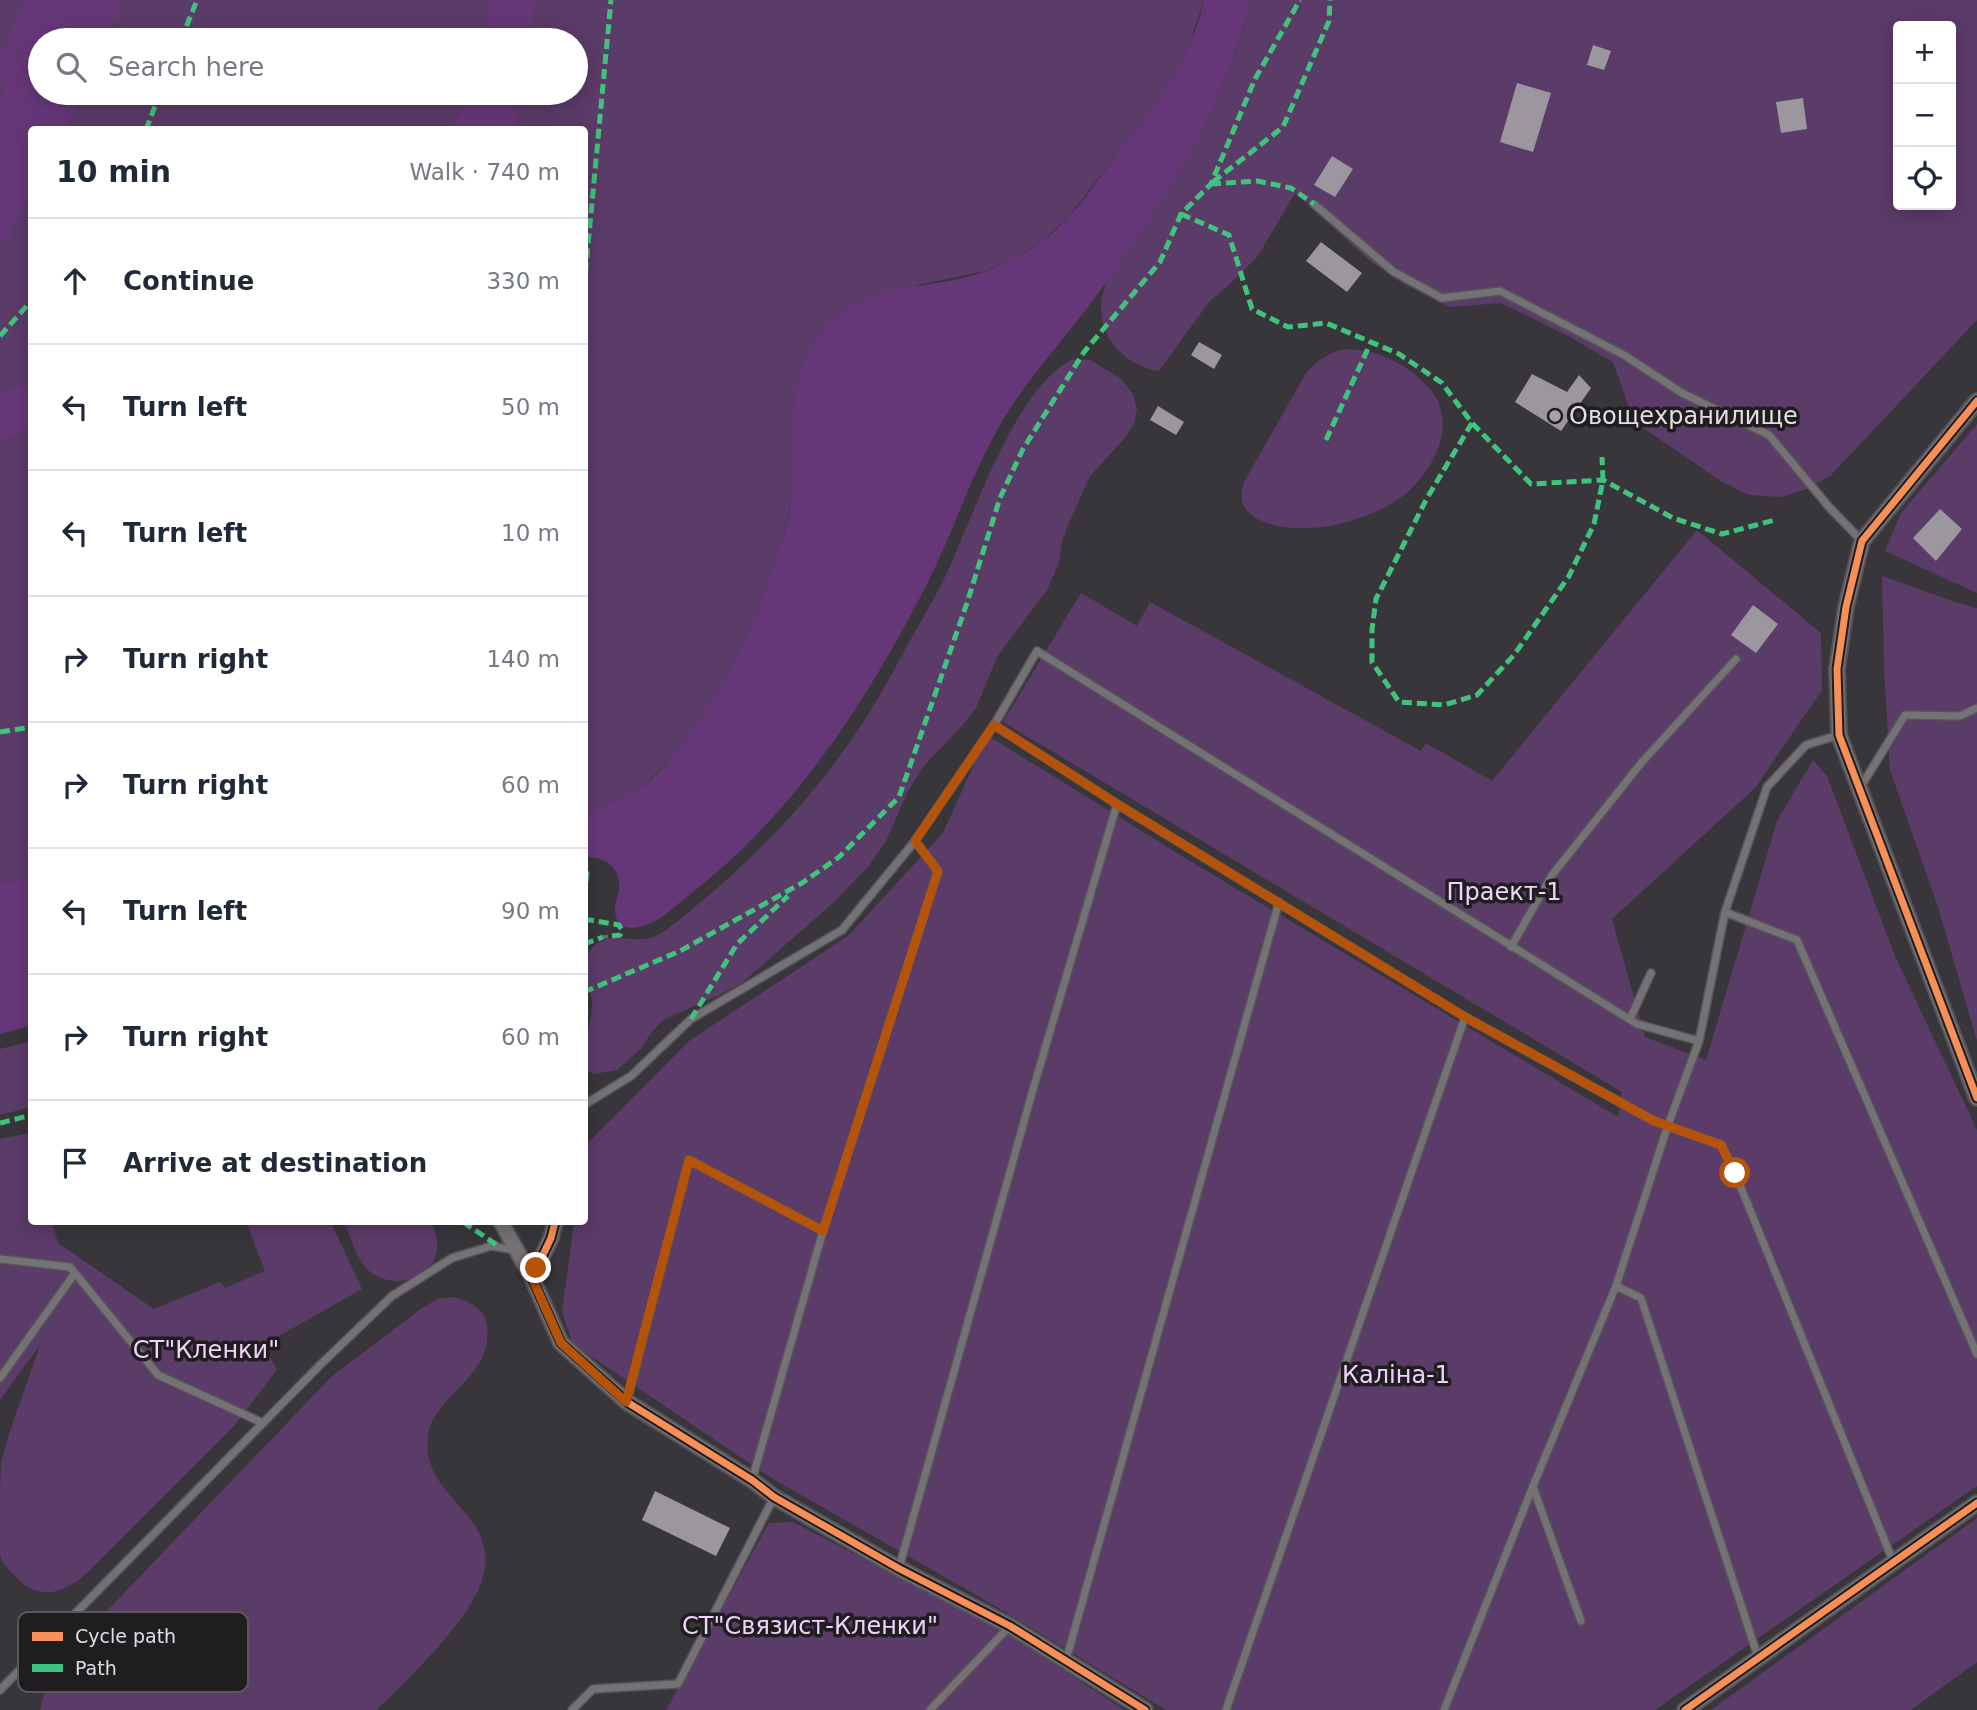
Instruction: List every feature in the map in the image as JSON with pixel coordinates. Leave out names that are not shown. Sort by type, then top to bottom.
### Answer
[{"type":"street","points":[[1977,401],[1862,541],[1846,607],[1837,669],[1839,735],[1972,1077],[1977,1098]]},
{"type":"street","points":[[503,1225],[519,1251],[561,1343],[626,1402],[752,1480],[774,1497],[898,1568],[1010,1626],[1146,1710]]},
{"type":"street","points":[[532,1278],[554,1225]]},
{"type":"street","points":[[1685,1710],[1977,1503]]},
{"type":"lane","points":[[1314,204],[1394,272],[1442,298],[1500,291],[1624,355],[1682,394],[1769,435],[1829,508],[1862,541]]},
{"type":"lane","points":[[588,1103],[631,1076],[691,1019],[842,930],[915,841],[994,725],[1037,651],[1637,1024],[1699,1041]]},
{"type":"lane","points":[[1511,947],[1552,875],[1642,762],[1736,659]]},
{"type":"lane","points":[[1860,788],[1905,715],[1960,716],[1977,708]]},
{"type":"lane","points":[[994,725],[1117,804],[1465,1017],[1654,1121],[1721,1145],[1735,1173],[1893,1561]]},
{"type":"lane","points":[[1444,1710],[1616,1286],[1668,1125],[1699,1041],[1726,912],[1767,787],[1806,745],[1839,735]]},
{"type":"lane","points":[[898,1568],[1117,804]]},
{"type":"lane","points":[[752,1480],[823,1231],[938,871],[915,841]]},
{"type":"lane","points":[[1066,1660],[1279,902]]},
{"type":"lane","points":[[1726,912],[1797,940],[1977,1354]]},
{"type":"lane","points":[[1630,1019],[1651,974]]},
{"type":"lane","points":[[1226,1710],[1465,1017]]},
{"type":"lane","points":[[626,1402],[689,1160],[823,1231]]},
{"type":"lane","points":[[77,1612],[391,1296],[462,1254],[497,1245],[519,1251]]},
{"type":"lane","points":[[0,1259],[70,1267],[158,1375],[263,1423]]},
{"type":"lane","points":[[0,1378],[75,1273]]},
{"type":"lane","points":[[1616,1286],[1641,1298],[1758,1657]]},
{"type":"lane","points":[[1533,1486],[1581,1621]]},
{"type":"lane","points":[[572,1710],[593,1689],[678,1684],[774,1497]]},
{"type":"lane","points":[[930,1710],[1010,1626]]},
{"type":"lane","points":[[0,1690],[18,1672]]},
{"type":"path","points":[[603,937],[612,936]]},
{"type":"green space","points":[[0,0],[1204,0],[1189,46],[1172,79],[1067,219],[1042,241],[1016,258],[985,271],[918,285],[794,406],[794,473],[786,526],[763,598],[724,684],[689,737],[647,782],[618,800],[588,809],[588,126],[28,126],[28,879],[0,882]]},
{"type":"green space","points":[[1251,0],[1977,0],[1977,320],[1831,475],[1807,489],[1781,497],[1749,495],[1721,481],[1646,430],[1631,413],[1613,362],[1501,303],[1450,307],[1404,284],[1370,261],[1295,193],[1258,256],[1209,302],[1159,371],[1147,368],[1126,357],[1110,340],[1102,318],[1101,302],[1106,282],[1171,182],[1210,112],[1226,76]]},
{"type":"green space","points":[[1345,349],[1369,352],[1392,360],[1412,372],[1430,389],[1440,406],[1443,426],[1433,459],[1421,479],[1411,489],[1397,500],[1358,519],[1314,528],[1293,528],[1273,525],[1256,518],[1242,503],[1244,482],[1306,373],[1324,358]]},
{"type":"green space","points":[[1074,359],[1091,360],[1121,379],[1133,394],[1137,409],[1134,424],[1090,476],[1062,541],[1059,562],[1047,590],[997,657],[976,708],[923,767],[909,789],[885,843],[868,867],[833,903],[743,982],[663,1020],[641,1049],[617,1070],[594,1074],[588,1071],[588,1029],[592,1002],[588,984],[588,956],[592,949],[608,939],[650,938],[665,931],[744,864],[809,795],[849,743],[886,684],[944,579],[997,457],[1014,425],[1033,396],[1053,373]]},
{"type":"green space","points":[[1977,424],[1977,593],[1885,551],[1901,513]]},
{"type":"green space","points":[[1697,530],[1821,633],[1822,690],[1755,788],[1612,919],[1645,1037],[1706,1060],[1777,821],[1813,760],[1827,776],[1895,956],[1977,1130],[1977,1486],[1655,1710],[1166,1710],[990,1603],[773,1479],[573,1344],[562,1312],[574,1225],[588,1225],[588,1143],[689,1041],[848,936],[943,833],[987,735],[1185,858],[1618,1117],[1622,1092],[1003,722],[1081,593],[1137,626],[1150,602],[1421,751],[1426,743],[1492,781]]},
{"type":"green space","points":[[1882,576],[1977,608],[1977,1041],[1938,907],[1890,770]]},
{"type":"green space","points":[[28,1042],[28,1108],[0,1115],[0,1049]]},
{"type":"green space","name":"СТ\"Кленки\"","points":[[28,1133],[28,1225],[53,1225],[58,1243],[154,1309],[220,1282],[225,1288],[265,1271],[247,1225],[332,1225],[362,1289],[263,1345],[277,1370],[234,1426],[87,1573],[67,1587],[52,1592],[36,1591],[24,1584],[8,1569],[0,1555],[1,1463],[40,1345],[0,1400],[0,1139]]},
{"type":"green space","points":[[345,1225],[432,1225],[437,1238],[437,1252],[432,1263],[412,1278],[399,1281],[386,1280],[373,1274],[363,1264]]},
{"type":"green space","points":[[453,1297],[470,1303],[480,1310],[486,1320],[486,1344],[481,1359],[441,1408],[428,1436],[429,1457],[435,1475],[471,1520],[481,1537],[485,1555],[483,1577],[477,1594],[453,1629],[405,1682],[377,1710],[40,1710],[45,1692],[248,1692],[248,1612],[106,1612],[331,1377],[422,1308],[438,1299]]},
{"type":"green space","points":[[1977,1518],[1977,1662],[1911,1710],[1711,1710]]},
{"type":"green space","name":"СТ\"Связист-Кленки\"","points":[[793,1522],[1015,1638],[1124,1710],[666,1710],[769,1523]]},
{"type":"shaded area","points":[[24,0],[123,0],[110,28],[28,28],[28,105],[77,105],[67,126],[28,126],[28,200],[0,249],[0,109],[3,96],[0,57]]},
{"type":"shaded area","points":[[490,0],[535,0],[529,28],[486,28]]},
{"type":"shaded area","points":[[1204,0],[1251,0],[1226,75],[1192,148],[1128,252],[1022,391],[998,428],[928,582],[867,691],[795,792],[738,853],[662,917],[634,928],[621,925],[615,910],[619,889],[617,874],[605,861],[588,857],[588,809],[624,796],[661,771],[698,724],[736,660],[765,591],[787,524],[792,488],[795,400],[805,359],[815,341],[833,320],[874,296],[965,278],[989,270],[1031,249],[1050,235],[1084,199],[1167,86],[1198,23]]},
{"type":"shaded area","points":[[464,105],[518,105],[515,126],[454,126]]},
{"type":"shaded area","points":[[28,383],[28,432],[0,438],[0,393]]},
{"type":"shaded area","points":[[28,879],[28,1027],[0,1034],[0,882]]},
{"type":"building","points":[[1593,45],[1611,51],[1604,70],[1587,65]]},
{"type":"building","points":[[1517,83],[1551,93],[1533,152],[1500,142]]},
{"type":"building","points":[[1803,98],[1807,129],[1781,133],[1776,102]]},
{"type":"building","points":[[1332,156],[1353,169],[1335,197],[1314,185]]},
{"type":"building","points":[[1321,242],[1362,273],[1347,292],[1306,261]]},
{"type":"building","points":[[1199,342],[1222,355],[1214,369],[1191,355]]},
{"type":"building","name":"Овощехранилище","points":[[1532,374],[1567,392],[1579,375],[1591,388],[1561,431],[1515,402]]},
{"type":"building","points":[[1158,406],[1184,422],[1176,435],[1150,420]]},
{"type":"building","points":[[1940,509],[1962,529],[1936,561],[1913,538]]},
{"type":"building","points":[[1753,605],[1778,624],[1756,653],[1731,635]]},
{"type":"building","points":[[655,1491],[730,1528],[716,1556],[642,1520]]},
{"type":"marked path","points":[[186,28],[197,0]]},
{"type":"marked path","points":[[588,245],[611,0]]},
{"type":"marked path","points":[[588,990],[680,951],[802,883],[839,857],[899,797],[966,606],[1000,498],[1023,449],[1084,352],[1160,262],[1181,214],[1211,184],[1255,79],[1300,0]]},
{"type":"marked path","points":[[1213,182],[1283,127],[1329,21],[1330,0]]},
{"type":"marked path","points":[[148,126],[155,105]]},
{"type":"marked path","points":[[1211,184],[1257,181],[1291,188],[1314,204]]},
{"type":"marked path","points":[[1181,214],[1229,235],[1252,309],[1288,327],[1326,323],[1399,354],[1442,383],[1472,423],[1531,484],[1603,480],[1673,518],[1722,534],[1775,520]]},
{"type":"marked path","points":[[0,336],[28,304]]},
{"type":"marked path","points":[[1326,440],[1371,342]]},
{"type":"marked path","points":[[1472,423],[1427,498],[1376,599],[1372,662],[1399,702],[1444,705],[1477,695],[1514,655],[1569,576],[1594,524],[1603,480],[1602,457]]},
{"type":"marked path","points":[[0,732],[28,728]]},
{"type":"marked path","points":[[691,1019],[737,944],[788,896]]},
{"type":"marked path","points":[[588,920],[619,925],[622,930],[620,935],[612,936]]},
{"type":"marked path","points":[[588,943],[603,937]]},
{"type":"marked path","points":[[0,1123],[28,1116]]},
{"type":"marked path","points":[[467,1225],[497,1245]]},
{"type":"cycle path","points":[[1977,401],[1862,541],[1846,607],[1837,669],[1839,735],[1977,1098]]},
{"type":"cycle path","points":[[554,1225],[532,1278],[561,1343],[627,1402],[752,1480],[774,1497],[898,1568],[1010,1626],[1145,1710]]},
{"type":"cycle path","points":[[1685,1710],[1977,1503]]},
{"type":"place","name":"Овощехранилище","points":[[1555,416]]},
{"type":"route","points":[[536,1268],[532,1278],[561,1343],[626,1402],[689,1160],[823,1231],[938,871],[915,841],[994,725],[1117,804],[1465,1017],[1654,1121],[1721,1145],[1735,1173]]},
{"type":"park label","name":"Праект-1","points":[[1504,892]]},
{"type":"park label","name":"Каліна-1","points":[[1396,1375]]}]
